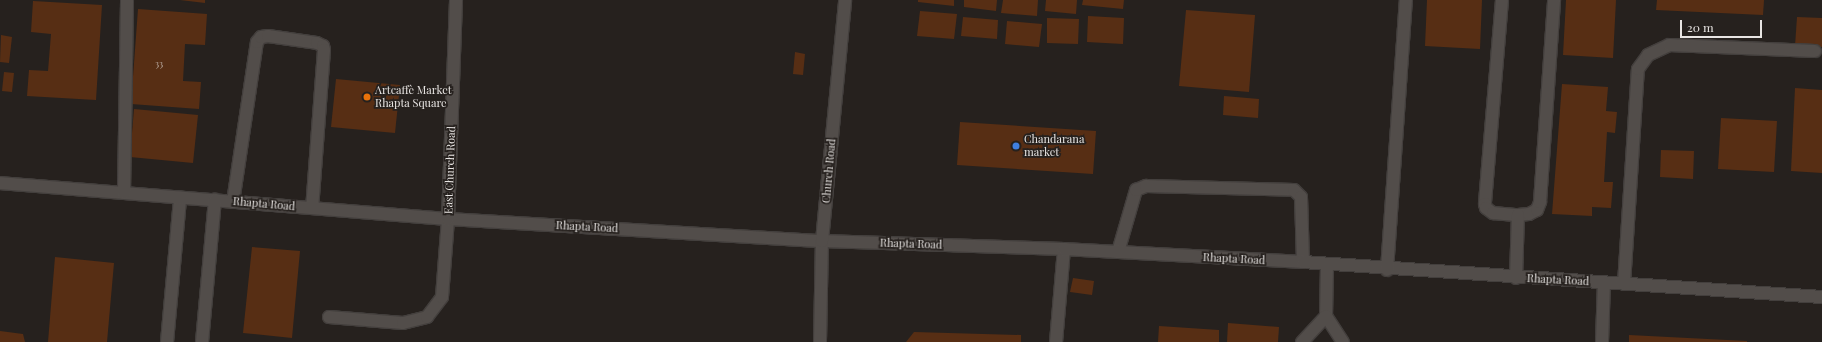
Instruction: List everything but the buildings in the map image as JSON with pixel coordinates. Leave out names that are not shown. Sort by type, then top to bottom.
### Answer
[{"type":"street","points":[[124,193],[127,0]]},
{"type":"street","name":"East Church Road","points":[[329,317],[403,323],[427,317],[442,298],[448,219],[456,0]]},
{"type":"street","name":"Church Road","points":[[820,342],[822,241],[845,0]]},
{"type":"street","points":[[1387,270],[1406,0]]},
{"type":"street","points":[[1502,0],[1485,200],[1486,208],[1493,213],[1518,214],[1529,214],[1537,210],[1540,202],[1554,0]]},
{"type":"street","points":[[233,202],[257,42],[261,36],[268,36],[317,43],[324,50],[312,208]]},
{"type":"street","points":[[1624,284],[1638,69],[1648,55],[1669,45],[1815,51]]},
{"type":"street","name":"Rhapta Road","points":[[0,183],[448,219],[822,241],[1064,249],[1303,262],[1387,270],[1822,297]]},
{"type":"street","points":[[1118,252],[1136,190],[1146,186],[1294,190],[1301,197],[1303,262]]},
{"type":"street","points":[[168,342],[180,198]]},
{"type":"street","points":[[202,342],[215,200]]},
{"type":"street","points":[[1516,278],[1518,214]]},
{"type":"street","points":[[1056,342],[1064,249]]},
{"type":"street","points":[[1327,265],[1326,316],[1343,342]]},
{"type":"street","points":[[1602,342],[1604,283]]},
{"type":"street","points":[[1302,342],[1326,316]]},
{"type":"place","name":"Artcaffè Market Rhapta Square","points":[[367,97]]},
{"type":"place","name":"Chandarana market","points":[[1016,146]]}]
